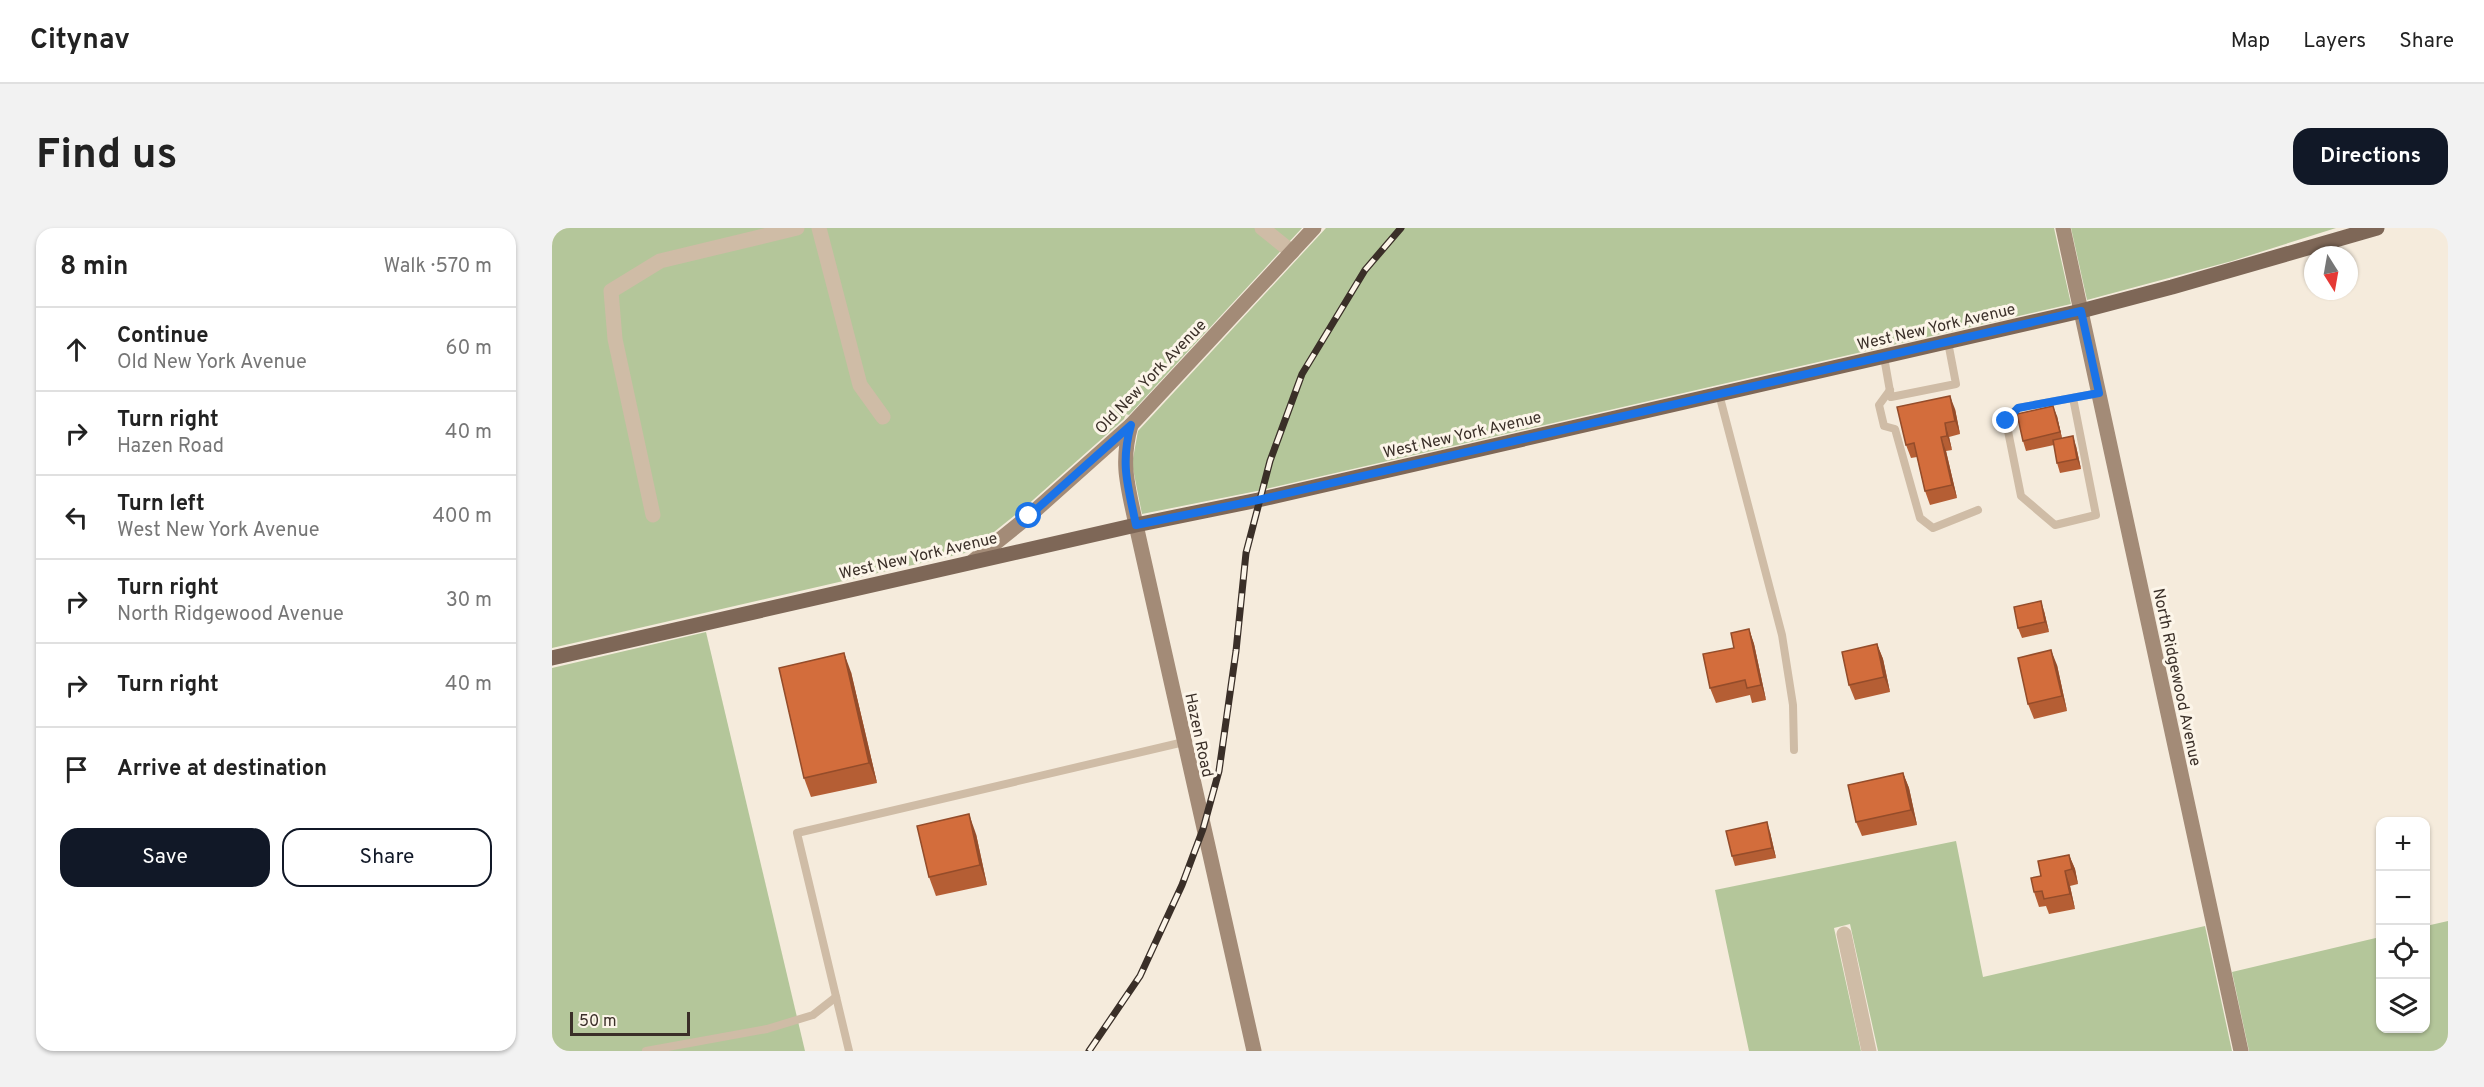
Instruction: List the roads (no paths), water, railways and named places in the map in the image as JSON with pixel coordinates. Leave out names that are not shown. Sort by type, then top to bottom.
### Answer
[{"type":"main road","name":"West New York Avenue","points":[[552,658],[973,561],[1258,500],[2081,311],[2377,228]]},
{"type":"street","points":[[653,515],[615,339],[611,291],[660,261],[797,228]]},
{"type":"street","points":[[819,228],[860,385],[883,417]]},
{"type":"street","points":[[1262,228],[1292,252]]},
{"type":"street","name":"Old New York Avenue","points":[[973,561],[1029,516],[1131,425],[1314,228]]},
{"type":"street","name":"North Ridgewood Avenue","points":[[2063,228],[2241,1051]]},
{"type":"street","name":"Hazen Road","points":[[1131,425],[1125,447],[1124,465],[1254,1051]]},
{"type":"street","points":[[1844,934],[1869,1051]]},
{"type":"lane","points":[[1884,357],[1891,396],[1956,384],[1948,342]]},
{"type":"lane","points":[[1890,390],[1879,405],[1884,426],[1894,429],[1920,518],[1933,528],[1978,510]]},
{"type":"lane","points":[[2073,398],[2096,515],[2055,525],[2021,496],[2006,421],[2018,408],[2099,393]]},
{"type":"lane","points":[[1719,394],[1782,635],[1793,705],[1794,750]]},
{"type":"lane","points":[[849,1051],[797,833],[1184,741]]},
{"type":"lane","points":[[646,1051],[767,1029],[813,1015],[836,997]]},
{"type":"railway","points":[[1089,1051],[1140,976],[1182,885],[1203,829],[1219,771],[1236,651],[1246,553],[1270,461],[1302,374],[1365,270],[1401,228]]}]
